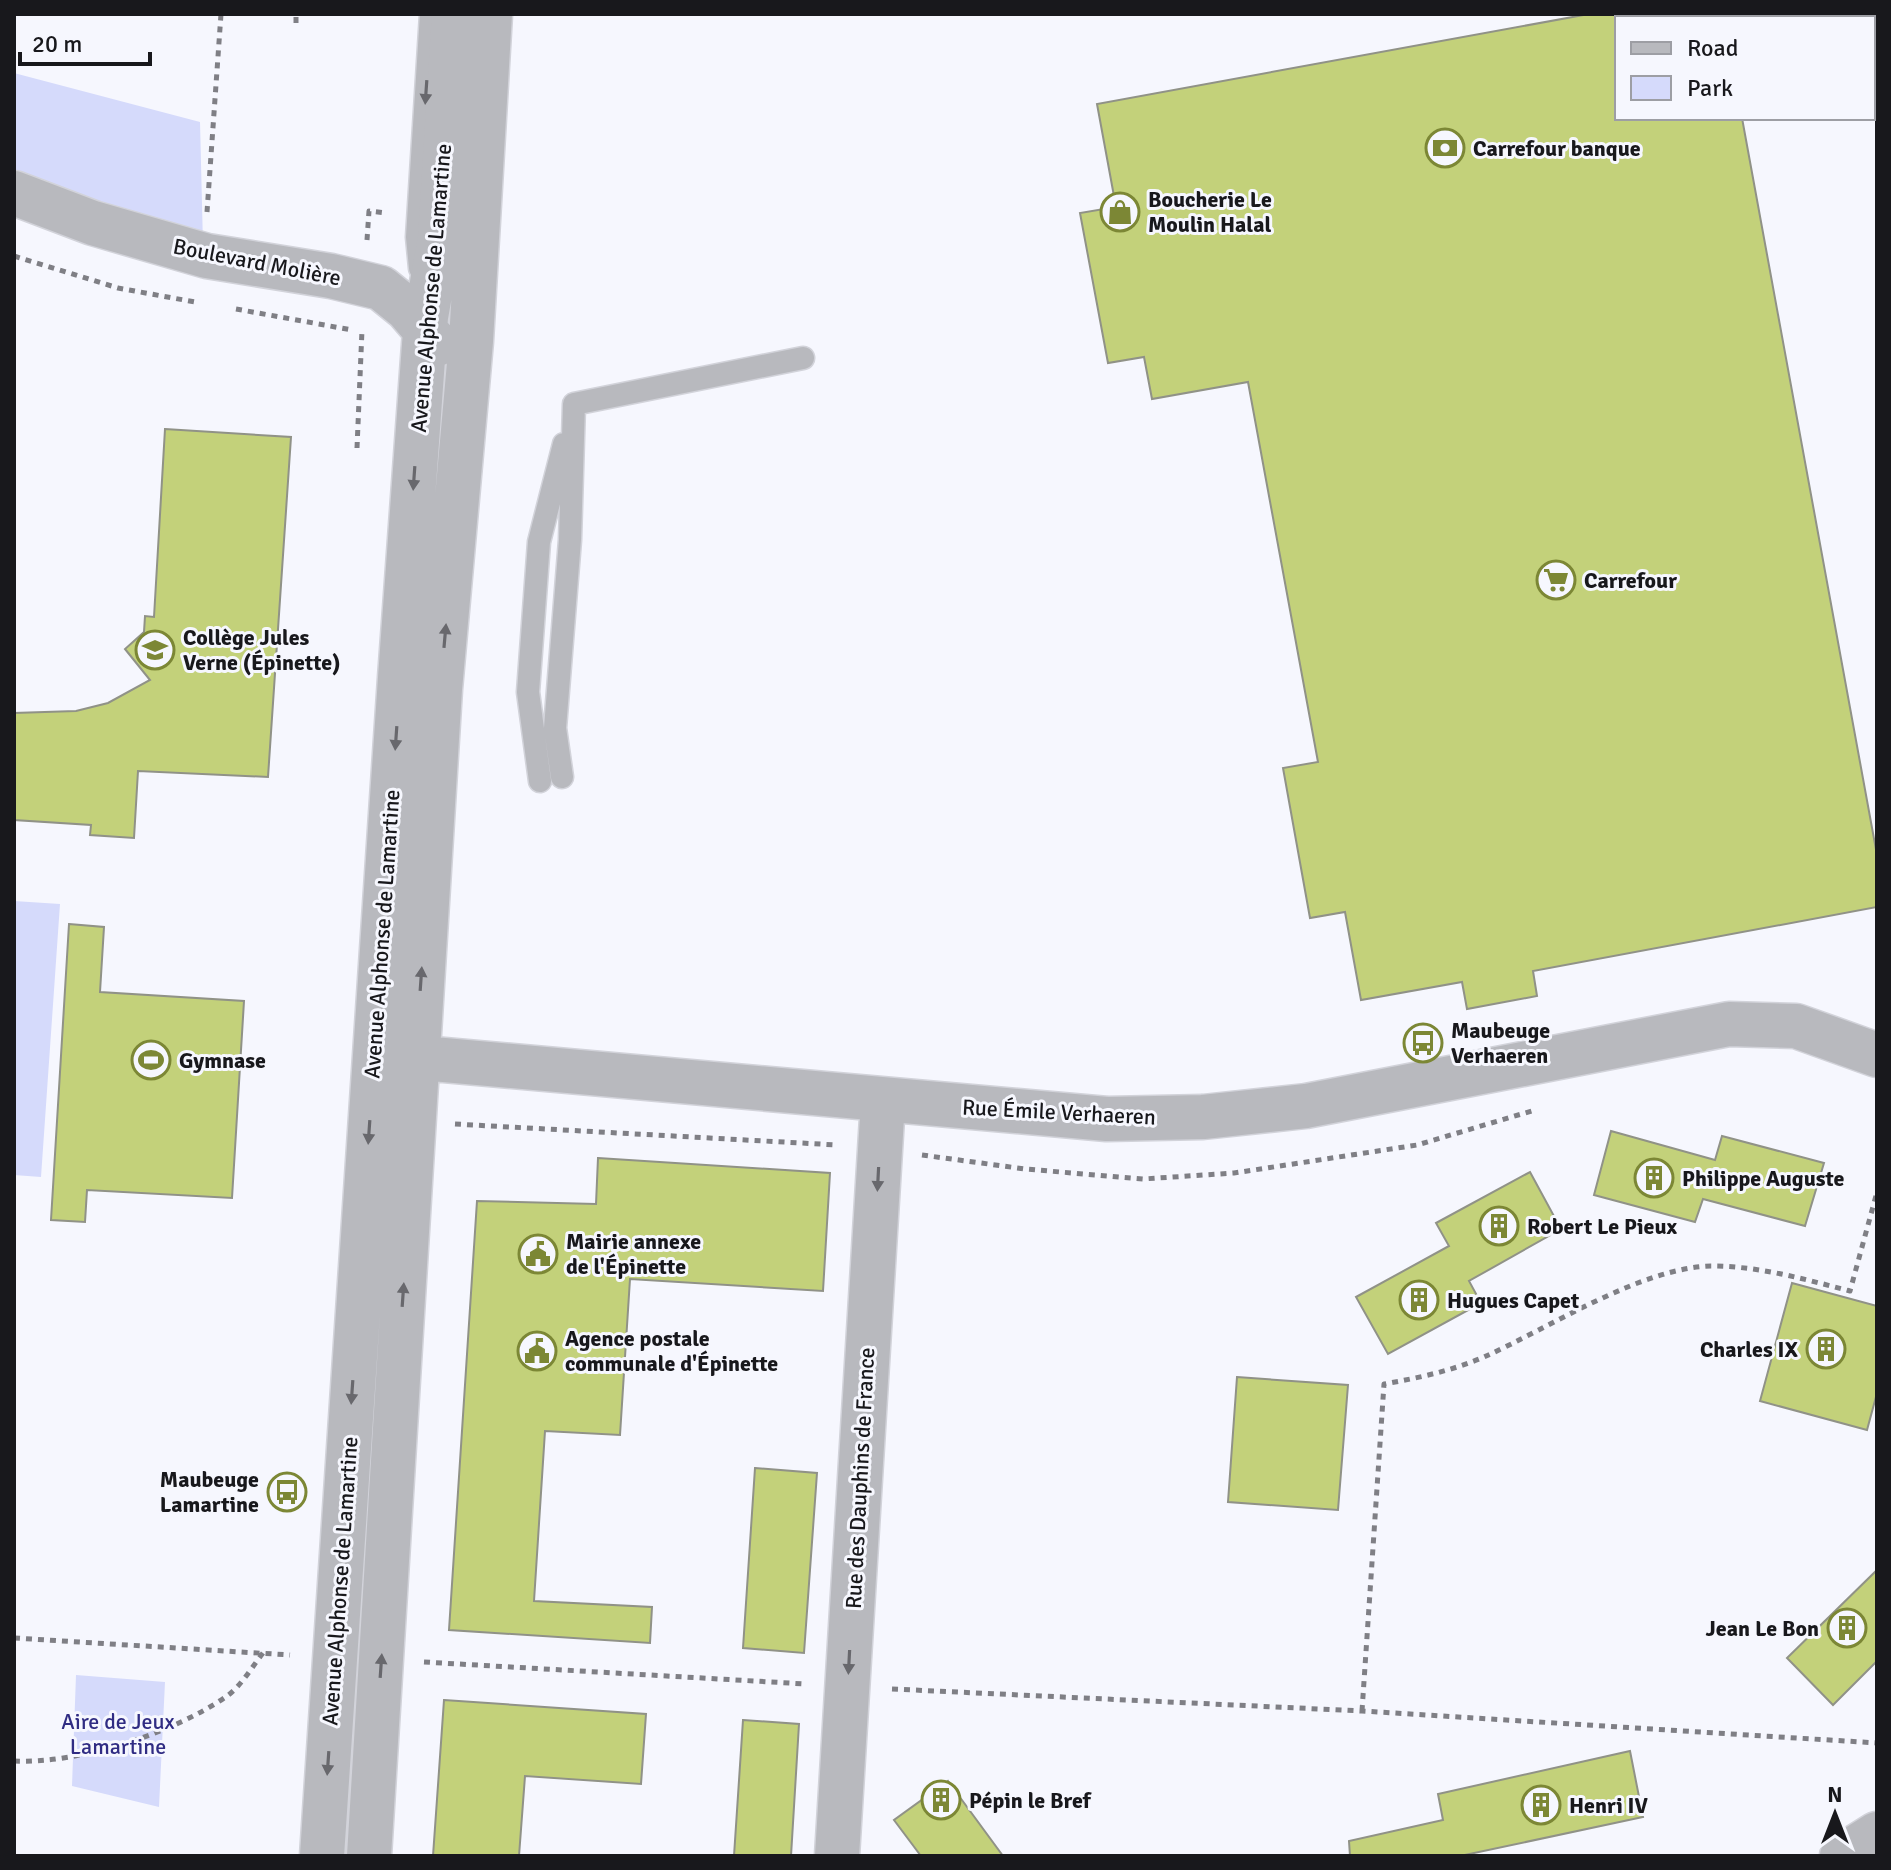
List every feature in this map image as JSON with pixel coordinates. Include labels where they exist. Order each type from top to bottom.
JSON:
[{"type":"street","name":"Avenue Alphonse de Lamartine","points":[[369,1856],[381,1660],[395,1056],[426,324],[440,238],[454,14]]},
{"type":"street","name":"Avenue Alphonse de Lamartine","points":[[322,1856],[335,1658],[395,1056],[440,689],[470,360],[490,14]]},
{"type":"street","name":"Boulevard Molière","points":[[14,193],[93,223],[207,256],[331,276],[381,288],[470,360]]},
{"type":"street","name":"Rue Émile Verhaeren","points":[[395,1056],[1107,1119],[1203,1117],[1306,1106],[1729,1024],[1796,1026],[1877,1055]]},
{"type":"street","name":"Rue des Dauphins de France","points":[[837,1856],[883,1101]]},
{"type":"street","points":[[1842,1856],[1877,1834]]},
{"type":"lane","points":[[426,324],[417,237],[431,14]]},
{"type":"lane","points":[[470,360],[495,239],[510,14]]},
{"type":"lane","points":[[574,404],[803,358]]},
{"type":"lane","points":[[574,404],[570,540],[551,779],[528,692],[539,542],[574,404]]},
{"type":"path","points":[[207,216],[221,14]]},
{"type":"path","points":[[296,14],[296,23]]},
{"type":"path","points":[[347,329],[363,331],[357,448]]},
{"type":"path","points":[[1362,1711],[1366,1606],[1384,1384],[1434,1375],[1483,1357],[1637,1283],[1709,1266],[1777,1272],[1850,1291],[1877,1192]]},
{"type":"path","points":[[14,1638],[335,1658]]},
{"type":"path","points":[[14,1761],[88,1752],[179,1724],[230,1694],[263,1653]]},
{"type":"path","points":[[381,1660],[848,1687],[1362,1711],[1877,1743]]},
{"type":"green space","points":[[14,73],[200,122],[203,245],[14,182]]},
{"type":"green space","points":[[14,901],[60,904],[41,1177],[14,1175]]},
{"type":"green space","name":"Aire de Jeux Lamartine","points":[[76,1675],[165,1682],[159,1807],[72,1786]]},
{"type":"building","name":"Carrefour","points":[[1589,14],[1617,14],[1615,120],[1742,120],[1877,855],[1877,907],[1533,971],[1537,996],[1467,1009],[1462,982],[1361,1000],[1345,912],[1310,918],[1283,768],[1318,762],[1248,382],[1152,399],[1144,357],[1108,363],[1080,213],[1116,207],[1097,104]]},
{"type":"building","points":[[165,429],[291,437],[268,777],[138,771],[134,838],[90,835],[91,825],[14,820],[14,713],[76,711],[108,703],[150,680],[125,649],[144,632],[145,616],[154,617]]},
{"type":"building","name":"Gymnase","points":[[69,924],[104,927],[100,992],[244,1001],[232,1198],[87,1190],[85,1222],[51,1220]]},
{"type":"building","points":[[1611,1131],[1715,1160],[1722,1136],[1824,1163],[1805,1226],[1703,1199],[1695,1222],[1594,1195]]},
{"type":"building","points":[[598,1158],[830,1173],[823,1291],[630,1279],[620,1435],[545,1431],[534,1601],[652,1607],[650,1643],[449,1630],[477,1201],[596,1204]]},
{"type":"building","points":[[1530,1172],[1561,1229],[1469,1281],[1481,1303],[1388,1354],[1356,1297],[1449,1246],[1436,1223]]},
{"type":"building","name":"Charles IX","points":[[1792,1283],[1877,1306],[1877,1393],[1867,1430],[1760,1401]]},
{"type":"building","points":[[1237,1377],[1348,1385],[1338,1510],[1228,1502]]},
{"type":"building","points":[[755,1468],[817,1473],[804,1653],[743,1648]]},
{"type":"building","name":"Jean Le Bon","points":[[1877,1570],[1877,1661],[1833,1705],[1787,1658]]},
{"type":"building","points":[[444,1700],[646,1714],[641,1784],[525,1776],[519,1856],[433,1856]]},
{"type":"building","points":[[743,1720],[799,1724],[791,1856],[734,1856]]},
{"type":"building","name":"Henri IV","points":[[1630,1751],[1643,1817],[1460,1856],[1350,1856],[1349,1841],[1443,1820],[1438,1794]]},
{"type":"building","name":"Pépin le Bref","points":[[948,1781],[1003,1856],[921,1856],[894,1820]]},
{"type":"place","name":"Carrefour banque","points":[[1445,148]]},
{"type":"place","name":"Boucherie Le Moulin Halal","points":[[1120,212]]},
{"type":"place","name":"Carrefour","points":[[1556,580]]},
{"type":"place","name":"Collège Jules Verne (Épinette)","points":[[155,650]]},
{"type":"place","name":"Maubeuge Verhaeren","points":[[1423,1043]]},
{"type":"place","name":"Gymnase","points":[[151,1060]]},
{"type":"place","name":"Philippe Auguste","points":[[1654,1178]]},
{"type":"place","name":"Robert Le Pieux","points":[[1499,1226]]},
{"type":"place","name":"Mairie annexe de l'Épinette","points":[[538,1254]]},
{"type":"place","name":"Hugues Capet","points":[[1419,1300]]},
{"type":"place","name":"Charles IX","points":[[1826,1349]]},
{"type":"place","name":"Agence postale communale d'Épinette","points":[[537,1351]]},
{"type":"place","name":"Maubeuge Lamartine","points":[[287,1492]]},
{"type":"place","name":"Jean Le Bon","points":[[1847,1628]]},
{"type":"place","name":"Pépin le Bref","points":[[941,1800]]},
{"type":"place","name":"Henri IV","points":[[1541,1805]]}]
